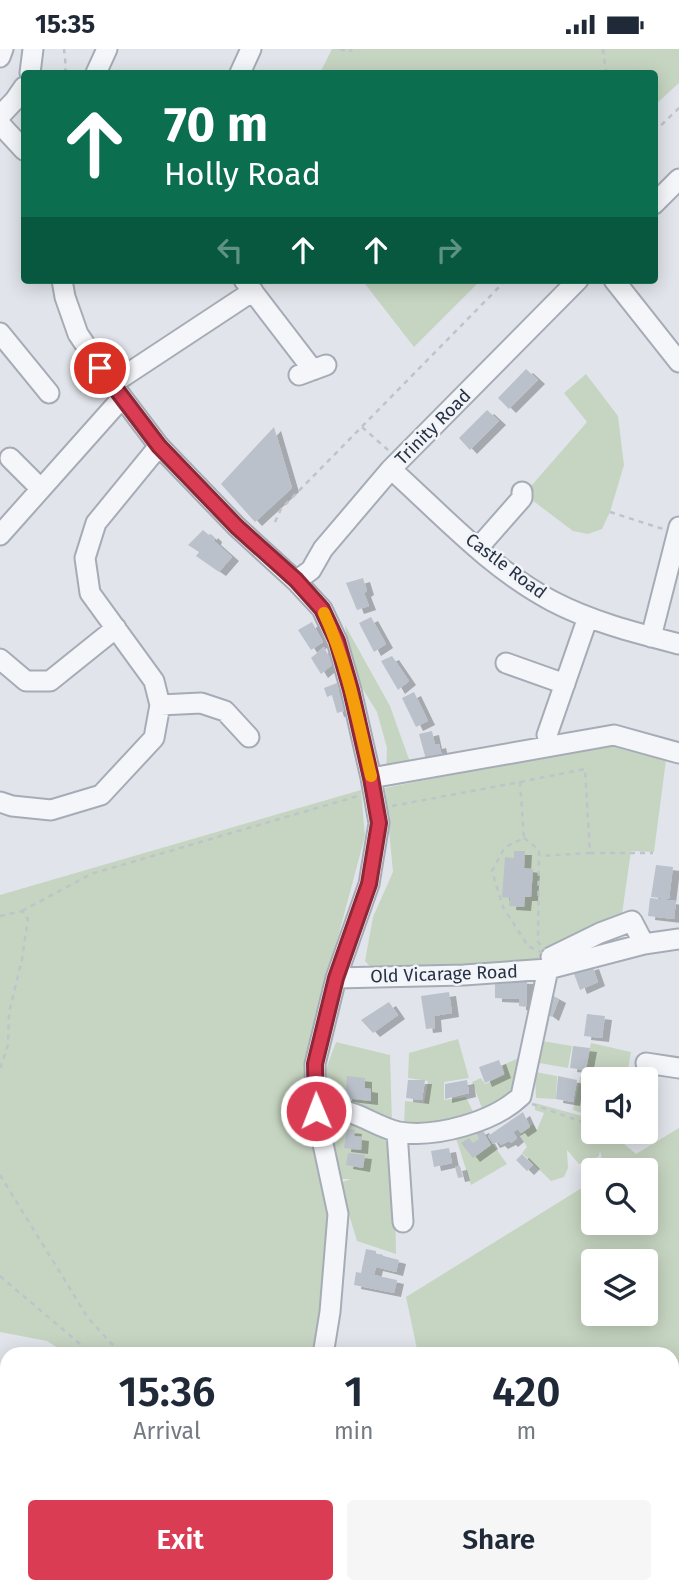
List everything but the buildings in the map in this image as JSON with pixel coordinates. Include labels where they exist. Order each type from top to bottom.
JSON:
[{"type":"street","points":[[0,57],[3,49]]},
{"type":"street","points":[[30,70],[33,49]]},
{"type":"street","points":[[97,70],[107,49]]},
{"type":"street","points":[[241,70],[251,49]]},
{"type":"street","points":[[0,116],[21,91]]},
{"type":"street","points":[[0,124],[21,147]]},
{"type":"street","points":[[658,200],[679,179]]},
{"type":"street","points":[[63,284],[78,334],[159,446],[237,527],[296,580],[322,609],[337,641],[351,690],[379,823],[369,884],[336,978],[315,1064],[316,1111],[338,1215],[324,1347]]},
{"type":"street","name":"Trinity Road","points":[[296,580],[311,570],[323,549],[396,465],[574,284]]},
{"type":"street","points":[[617,284],[679,362]]},
{"type":"street","points":[[0,534],[117,391],[249,286],[313,370]]},
{"type":"street","points":[[0,333],[49,393]]},
{"type":"street","points":[[0,802],[51,810],[102,795],[154,738],[160,705],[154,681],[90,593],[85,558],[96,523],[159,446]]},
{"type":"street","points":[[10,458],[40,488]]},
{"type":"street","name":"Castle Road","points":[[396,465],[478,548],[531,589],[588,617],[679,644]]},
{"type":"street","points":[[478,548],[522,498],[522,492]]},
{"type":"street","points":[[651,637],[678,530]]},
{"type":"street","points":[[547,735],[588,617]]},
{"type":"street","points":[[0,659],[26,681],[50,681],[116,628]]},
{"type":"street","points":[[506,663],[565,684]]},
{"type":"street","points":[[160,705],[201,703],[225,711],[249,737]]},
{"type":"street","points":[[372,784],[614,735],[679,753]]},
{"type":"street","name":"Old Vicarage Road","points":[[336,978],[464,975],[553,964],[644,944],[679,940]]},
{"type":"street","points":[[316,1111],[340,1110],[397,1132],[423,1133],[471,1124],[509,1108],[521,1096],[553,964]]},
{"type":"street","points":[[646,1063],[679,1068]]},
{"type":"street","points":[[397,1132],[403,1223]]},
{"type":"path","points":[[64,49],[65,70]]},
{"type":"path","points":[[340,49],[349,52],[352,49]]},
{"type":"path","points":[[603,49],[606,70]]},
{"type":"path","points":[[658,128],[679,108]]},
{"type":"path","points":[[275,523],[281,509],[502,284]]},
{"type":"path","points":[[362,427],[396,465]]},
{"type":"path","points":[[610,512],[678,530]]},
{"type":"path","points":[[387,807],[585,769],[590,853]]},
{"type":"path","points":[[520,782],[524,838],[539,851],[538,941],[553,964]]},
{"type":"path","points":[[0,916],[22,911],[92,874],[372,784]]},
{"type":"path","points":[[524,838],[505,847],[492,871],[503,907],[528,946],[553,964]]},
{"type":"path","points":[[539,856],[653,853]]},
{"type":"path","points":[[0,1069],[8,1045],[9,1013],[22,959],[27,919],[22,911]]},
{"type":"path","points":[[521,1096],[535,1107],[581,1121]]},
{"type":"path","points":[[0,1175],[88,1318],[115,1347]]},
{"type":"path","points":[[0,1276],[84,1347]]},
{"type":"green space","points":[[332,49],[679,49],[679,83],[658,102],[658,70],[322,70]]},
{"type":"green space","points":[[365,284],[477,284],[414,347]]},
{"type":"green space","points":[[586,374],[618,416],[624,465],[602,529],[588,534],[573,531],[524,494],[587,422],[564,393]]},
{"type":"green space","points":[[345,625],[390,706],[411,765],[386,775],[387,748],[377,712],[359,683],[348,647]]},
{"type":"green space","points":[[614,742],[666,760],[654,852],[631,851],[621,921],[564,940],[531,964],[376,973],[365,961],[373,917],[393,872],[385,788]]},
{"type":"green space","points":[[361,790],[365,836],[310,1042],[305,1107],[329,1213],[322,1306],[314,1347],[56,1347],[47,1341],[0,1332],[0,895]]},
{"type":"green space","points":[[458,1039],[469,1078],[444,1082],[444,1100],[466,1097],[476,1118],[404,1128],[405,1101],[424,1103],[428,1081],[408,1078],[409,1053]]},
{"type":"green space","points":[[542,1041],[572,1046],[568,1068],[539,1063]]},
{"type":"green space","points":[[336,1042],[390,1055],[392,1123],[322,1107],[317,1093]]},
{"type":"green space","points":[[591,1043],[631,1052],[628,1067],[585,1067]]},
{"type":"green space","points":[[523,1056],[517,1089],[485,1116],[472,1082],[481,1078],[485,1084],[505,1075],[503,1065]]},
{"type":"green space","points":[[535,1072],[557,1076],[556,1099],[536,1098]]},
{"type":"green space","points":[[581,1077],[581,1113],[573,1110]]},
{"type":"green space","points":[[535,1103],[581,1116],[581,1144],[624,1144],[636,1154],[653,1144],[658,1144],[658,1141],[679,1128],[679,1347],[417,1347],[406,1297],[581,1188],[581,1235],[658,1235],[658,1158],[602,1158],[600,1151],[596,1158],[581,1158],[579,1164],[567,1150],[568,1168],[564,1177],[551,1181],[522,1153],[527,1147],[520,1135],[533,1124],[537,1130],[544,1113],[535,1110]]},
{"type":"green space","points":[[323,1114],[394,1140],[396,1254],[357,1241],[343,1195],[342,1182],[351,1179],[342,1179]]},
{"type":"green space","points":[[482,1129],[507,1164],[471,1185],[454,1132]]},
{"type":"slow traffic","points":[[324,613],[337,641],[371,776]]},
{"type":"route","points":[[100,368],[159,446],[237,527],[296,580],[322,609],[337,641],[351,690],[379,823],[369,884],[336,978],[315,1064],[316,1111]]}]
